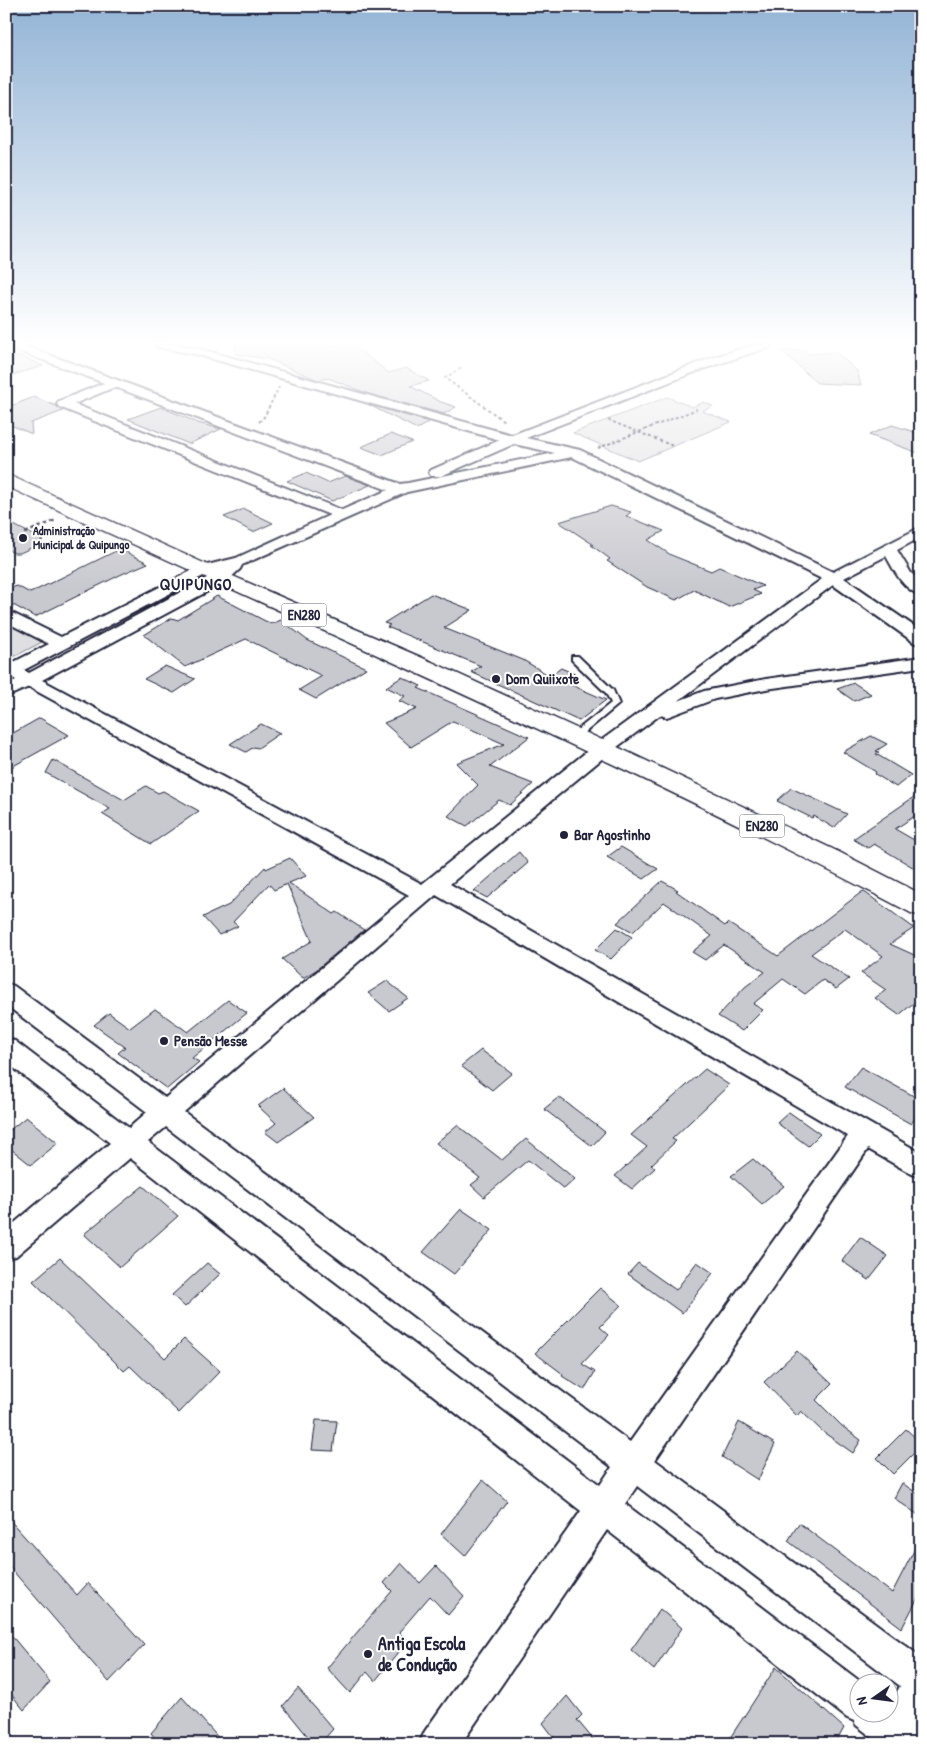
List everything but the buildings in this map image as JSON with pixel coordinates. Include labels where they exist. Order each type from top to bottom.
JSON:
[{"type":"main road","name":"EN280","points":[[6,479],[212,574],[424,667],[602,749],[829,858],[921,906]]},
{"type":"street","points":[[120,427],[342,515]]},
{"type":"street","points":[[231,427],[400,490],[575,453]]},
{"type":"street","points":[[467,427],[511,439],[575,453],[833,578],[921,639]]},
{"type":"street","points":[[9,671],[61,644],[212,574],[541,427]]},
{"type":"street","points":[[6,1247],[430,889],[602,749],[833,578],[921,531]]},
{"type":"street","points":[[889,548],[905,576],[921,590]]},
{"type":"street","points":[[6,692],[30,680],[212,574]]},
{"type":"street","points":[[6,615],[61,644]]},
{"type":"street","points":[[639,723],[710,695],[766,684],[921,662]]},
{"type":"street","points":[[9,671],[30,680],[430,889],[921,1166]]},
{"type":"street","points":[[6,992],[921,1682],[892,1733]]},
{"type":"street","points":[[6,1048],[850,1697]]},
{"type":"street","points":[[438,1744],[864,1134]]},
{"type":"lane","points":[[574,737],[615,704],[610,692],[575,658]]},
{"type":"path","points":[[248,433],[254,427]]},
{"type":"path","points":[[516,427],[527,432]]},
{"type":"path","points":[[625,427],[673,446]]},
{"type":"path","points":[[575,453],[604,446],[652,427]]},
{"type":"path","points":[[25,533],[63,517]]},
{"type":"shaded area","points":[[590,427],[720,427],[638,461],[573,433]]},
{"type":"shaded area","points":[[6,623],[42,642],[6,661]]},
{"type":"place","name":"Administração Municipal de Quipungo","points":[[23,538]]},
{"type":"place","name":"Dom Quiixote","points":[[496,679]]},
{"type":"place","name":"Bar Agostinho","points":[[564,835]]},
{"type":"place","name":"Pensão Messe","points":[[164,1041]]},
{"type":"place","name":"Antiga Escola de Condução","points":[[368,1654]]},
{"type":"district","name":"QUIPUNGO","points":[[196,584]]}]
